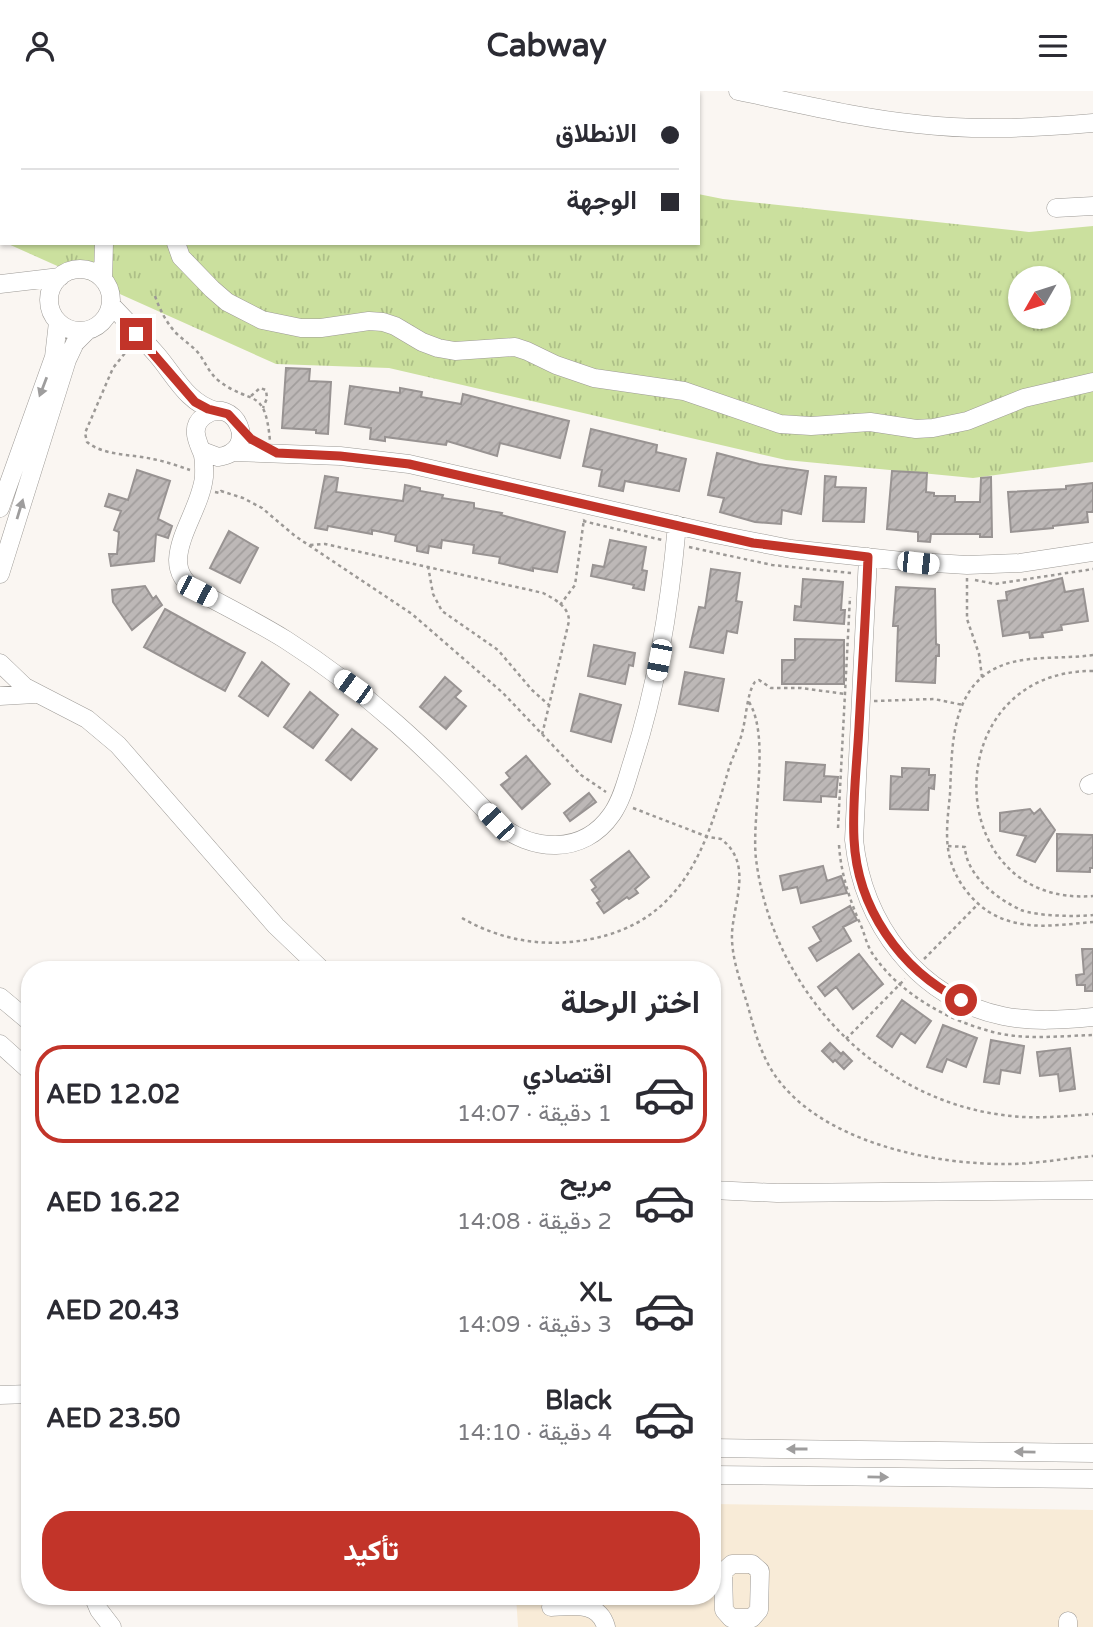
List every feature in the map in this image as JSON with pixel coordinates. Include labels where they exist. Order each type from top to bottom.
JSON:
[{"type":"street","points":[[738,91],[882,119],[948,127],[1019,128],[1093,123]]},
{"type":"street","points":[[1056,208],[1093,206]]},
{"type":"street","points":[[99,245],[54,284],[49,302],[58,321],[68,329],[118,327],[165,364],[184,391],[201,406],[228,414],[257,443],[274,452]]},
{"type":"street","points":[[0,574],[70,351],[105,320],[111,305],[111,296],[103,279],[101,245]]},
{"type":"street","points":[[177,245],[187,266],[212,289],[227,302],[262,320],[302,328],[383,322],[438,348],[455,351],[515,347],[575,373],[684,391],[780,424],[811,426],[870,422],[899,427],[933,428],[967,421],[1024,398],[1093,382]]},
{"type":"street","points":[[6,284],[68,273],[96,273],[103,279]]},
{"type":"street","points":[[6,284],[25,287],[49,302]]},
{"type":"street","points":[[111,305],[136,342]]},
{"type":"street","points":[[0,508],[54,357],[58,321]]},
{"type":"street","points":[[184,391],[196,429],[196,441],[218,453],[274,452],[409,464],[753,543],[857,562],[967,565],[1020,563],[1093,552]]},
{"type":"street","points":[[196,429],[203,417],[216,411]]},
{"type":"street","points":[[240,427],[240,443],[218,453],[202,486],[179,553],[179,568],[185,582],[287,641],[353,687],[414,739],[508,832],[537,844],[568,843],[593,833],[604,824],[619,802],[653,687],[668,607],[677,525]]},
{"type":"street","points":[[857,562],[852,697],[854,818],[857,865],[869,903],[889,939],[906,960],[948,994],[1001,1015],[1026,1019],[1093,1017]]},
{"type":"street","points":[[0,663],[15,680],[35,694],[79,714],[117,745],[276,926],[313,961]]},
{"type":"street","points":[[0,696],[35,694]]},
{"type":"street","points":[[0,996],[21,1014]]},
{"type":"street","points":[[0,1044],[21,1062]]},
{"type":"street","points":[[721,1190],[767,1193],[1093,1191]]},
{"type":"street","points":[[0,1395],[21,1394]]},
{"type":"street","points":[[721,1448],[1093,1453]]},
{"type":"street","points":[[721,1475],[1093,1479]]},
{"type":"street","points":[[97,1605],[112,1627]]},
{"type":"street","points":[[551,1607],[563,1605]]},
{"type":"street","points":[[591,1605],[601,1615],[606,1627]]},
{"type":"path","points":[[155,296],[161,313],[173,330],[199,353],[214,376],[227,386],[251,396],[263,408],[268,418],[274,452]]},
{"type":"path","points":[[136,342],[133,348],[127,349],[113,368],[85,433],[87,442],[94,447],[130,457],[148,458],[197,472],[193,485],[220,493],[231,493],[253,502],[310,545],[412,614],[478,670],[582,775],[609,794],[608,798],[725,842],[736,858],[740,884],[732,934],[736,964],[759,1045],[775,1075],[798,1100],[811,1111],[844,1129],[883,1145],[923,1156],[994,1164],[1093,1156]]},
{"type":"path","points":[[251,396],[260,388],[267,390],[263,408]]},
{"type":"path","points":[[560,605],[573,590],[576,581],[584,517],[577,516],[580,502]]},
{"type":"path","points":[[310,545],[325,544],[543,593],[560,605],[569,617],[542,735]]},
{"type":"path","points":[[967,565],[967,619],[979,655],[982,677]]},
{"type":"path","points":[[428,566],[433,594],[442,611],[498,650],[550,706]]},
{"type":"path","points":[[850,587],[852,697],[838,808],[840,865],[851,904],[872,952],[900,984],[922,1001],[986,1031],[1016,1036],[1093,1035]]},
{"type":"path","points":[[1093,655],[1015,661],[997,667],[975,684],[963,705],[953,749],[948,846],[951,862],[962,884],[978,904],[1000,918],[1040,927],[1093,922]]},
{"type":"path","points":[[1093,671],[1077,671],[1052,677],[1029,687],[1010,702],[993,724],[981,750],[975,793],[986,835],[1012,870],[1048,891],[1061,895],[1093,896]]},
{"type":"path","points":[[462,918],[503,936],[547,943],[578,941],[618,932],[655,912],[677,890],[696,864],[708,837],[742,733],[751,686],[759,680],[771,688],[801,688],[852,697],[898,701],[934,699],[963,705]]},
{"type":"path","points":[[749,702],[758,727],[754,828],[759,877],[778,942],[796,977],[826,1018],[856,1049],[886,1072],[927,1094],[949,1102],[1023,1117],[1093,1114]]},
{"type":"path","points":[[948,846],[965,847],[969,868],[978,879],[1021,910],[1066,916],[1093,915]]},
{"type":"path","points":[[917,955],[922,961]]},
{"type":"shaded area","points":[[721,1504],[1093,1510],[1093,1627],[518,1627],[517,1605],[721,1605]]},
{"type":"green space","points":[[700,194],[1029,232],[1093,226],[1093,462],[973,478],[786,460],[389,368],[276,364],[10,245],[700,245]]},
{"type":"building","points":[[286,368],[310,369],[309,381],[331,382],[328,434],[316,433],[316,430],[282,428]]},
{"type":"building","points":[[350,386],[400,393],[400,388],[422,392],[421,397],[461,404],[463,394],[569,421],[560,458],[500,443],[497,456],[447,441],[446,445],[385,437],[385,441],[370,439],[371,428],[345,424]]},
{"type":"building","points":[[591,429],[657,445],[656,452],[686,459],[679,491],[625,481],[623,491],[599,486],[602,470],[583,466]]},
{"type":"building","points":[[717,453],[759,464],[808,471],[801,514],[782,510],[781,524],[755,522],[720,512],[724,498],[708,495]]},
{"type":"building","points":[[137,470],[170,481],[158,519],[172,526],[168,538],[156,534],[154,561],[111,566],[109,554],[117,554],[119,532],[114,530],[121,511],[105,506],[109,494],[128,500]]},
{"type":"building","points":[[892,471],[927,473],[926,492],[934,493],[934,496],[955,496],[955,502],[980,502],[981,478],[991,477],[992,537],[980,537],[980,534],[931,534],[930,542],[918,541],[918,532],[887,529]]},
{"type":"building","points":[[325,476],[338,478],[336,492],[403,501],[405,485],[443,495],[442,498],[474,503],[474,508],[502,513],[501,515],[565,532],[557,572],[533,568],[533,571],[499,563],[500,557],[473,553],[474,545],[442,540],[441,548],[429,546],[428,553],[417,551],[417,546],[395,541],[396,535],[372,530],[372,534],[328,526],[327,530],[315,528]]},
{"type":"building","points":[[825,476],[836,477],[835,487],[866,488],[864,522],[823,521]]},
{"type":"building","points":[[1093,483],[1093,512],[1087,512],[1088,522],[1011,532],[1008,492],[1066,489],[1066,486]]},
{"type":"building","points":[[229,531],[258,548],[240,583],[210,568]]},
{"type":"building","points":[[610,540],[646,547],[642,570],[647,571],[644,590],[633,588],[634,585],[591,576],[593,565],[604,567]]},
{"type":"building","points":[[711,569],[740,573],[736,601],[742,602],[737,633],[727,631],[723,653],[690,647],[699,607],[705,608]]},
{"type":"building","points":[[1062,578],[1065,592],[1083,589],[1088,621],[1061,625],[1062,630],[1042,633],[1043,637],[1030,638],[1029,632],[1003,636],[998,601],[1007,600],[1006,592]]},
{"type":"building","points":[[803,579],[843,582],[841,610],[845,610],[844,624],[794,620],[795,606],[801,607]]},
{"type":"building","points":[[145,586],[153,599],[156,596],[162,605],[132,630],[113,602],[112,590]]},
{"type":"building","points":[[896,587],[935,589],[936,644],[939,645],[939,656],[936,656],[935,683],[896,681],[898,626],[893,626]]},
{"type":"building","points":[[165,609],[245,653],[225,691],[144,647]]},
{"type":"building","points":[[795,639],[844,640],[844,684],[782,684],[782,660],[795,660]]},
{"type":"building","points":[[594,645],[635,653],[625,684],[588,676]]},
{"type":"building","points":[[262,662],[289,684],[268,716],[239,696]]},
{"type":"building","points":[[685,672],[724,679],[718,711],[679,704]]},
{"type":"building","points":[[445,677],[461,691],[455,697],[466,706],[446,729],[420,707]]},
{"type":"building","points":[[310,692],[338,715],[313,748],[284,727]]},
{"type":"building","points":[[580,694],[621,705],[611,742],[571,731]]},
{"type":"building","points":[[352,729],[377,749],[351,780],[326,760]]},
{"type":"building","points":[[526,756],[550,784],[522,809],[501,785],[510,778],[506,773]]},
{"type":"building","points":[[786,762],[825,765],[824,776],[838,777],[836,797],[821,796],[821,802],[784,800]]},
{"type":"building","points":[[902,768],[929,769],[929,775],[935,775],[934,789],[929,788],[928,810],[890,809],[891,776],[902,777]]},
{"type":"building","points":[[589,793],[596,802],[570,821],[564,813]]},
{"type":"building","points":[[1030,809],[1034,814],[1040,809],[1055,830],[1035,862],[1017,855],[1026,836],[1000,831],[1000,813]]},
{"type":"building","points":[[1057,834],[1093,835],[1093,868],[1090,868],[1090,872],[1057,871]]},
{"type":"building","points":[[629,851],[649,877],[635,889],[638,893],[629,899],[627,897],[604,913],[597,903],[600,901],[592,890],[596,887],[591,880]]},
{"type":"building","points":[[823,866],[827,881],[841,876],[847,893],[801,903],[797,887],[783,890],[780,876]]},
{"type":"building","points":[[850,906],[857,920],[843,927],[851,941],[817,961],[809,948],[821,941],[813,927]]},
{"type":"building","points":[[1082,949],[1093,949],[1093,991],[1085,991],[1085,985],[1077,985],[1076,975],[1084,974]]},
{"type":"building","points":[[859,954],[883,984],[853,1009],[836,987],[825,996],[818,987]]},
{"type":"building","points":[[902,1000],[931,1021],[915,1043],[901,1033],[892,1047],[877,1036]]},
{"type":"building","points":[[943,1025],[977,1038],[966,1067],[947,1059],[942,1072],[927,1067]]},
{"type":"building","points":[[991,1040],[1024,1046],[1020,1073],[1001,1070],[999,1084],[984,1082]]},
{"type":"building","points":[[830,1043],[852,1061],[844,1069],[822,1051]]},
{"type":"building","points":[[1070,1048],[1075,1089],[1060,1091],[1058,1074],[1040,1076],[1037,1052]]},
{"type":"route","points":[[136,334],[165,364],[195,402],[233,417],[251,439],[277,453],[340,456],[409,464],[753,543],[868,557],[854,818],[857,865],[863,890],[889,939],[906,960],[926,978],[961,1000]]}]
